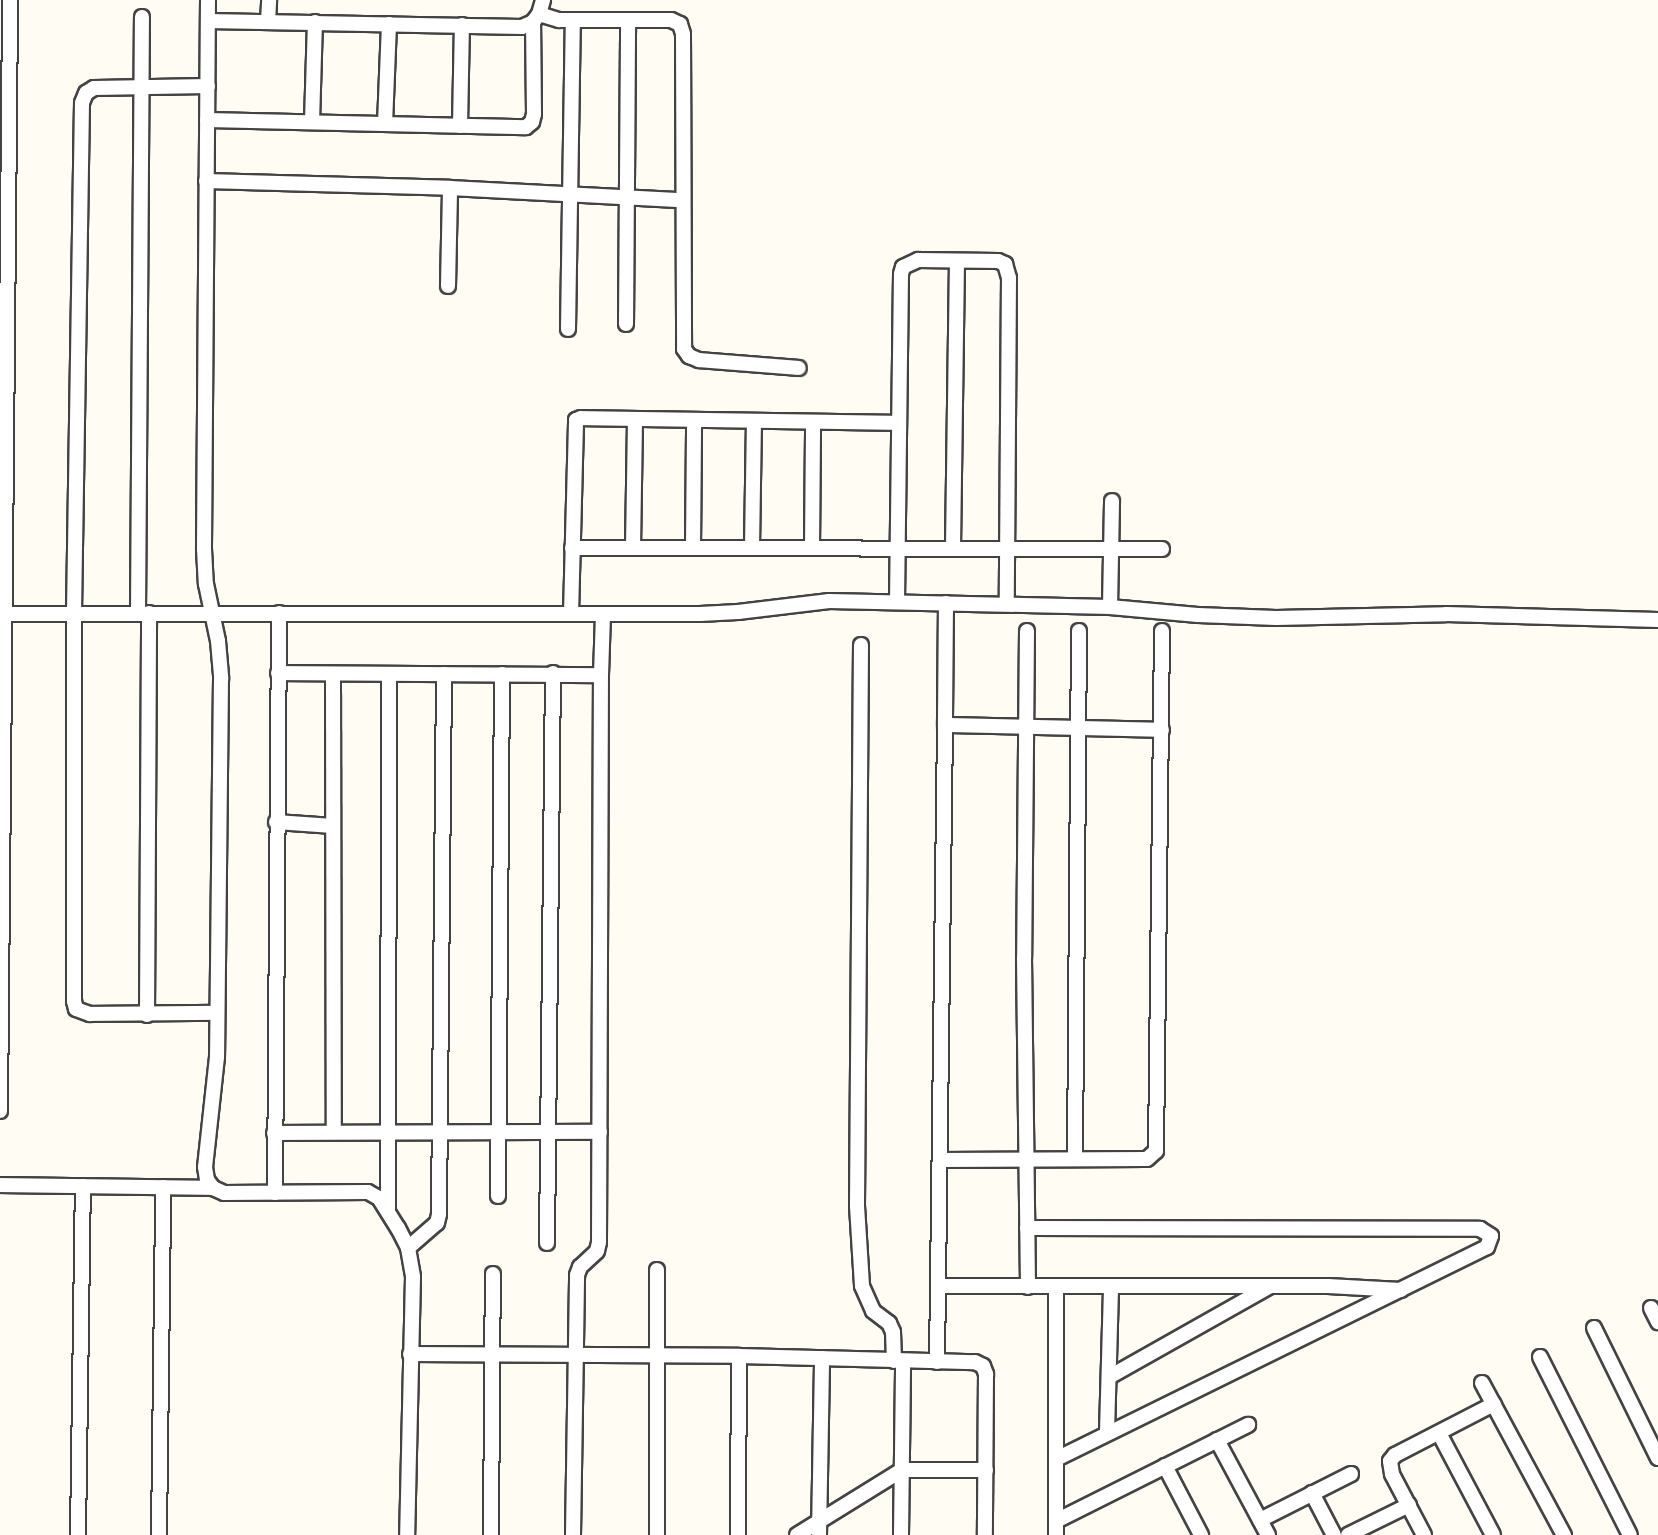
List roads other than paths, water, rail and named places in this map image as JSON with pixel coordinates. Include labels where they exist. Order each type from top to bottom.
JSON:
[{"type":"street","points":[[0,1111],[1,614],[10,0]]},
{"type":"street","points":[[208,0],[204,549],[210,612],[218,641],[221,679],[217,1058],[205,1167],[207,1180],[213,1188]]},
{"type":"street","points":[[268,22],[269,0]]},
{"type":"street","points":[[207,120],[519,128],[532,122],[534,114],[536,18],[543,0]]},
{"type":"street","points":[[142,17],[147,1015]]},
{"type":"street","points":[[208,21],[522,27],[536,18],[573,21],[671,20],[680,24],[683,34],[684,349],[689,356],[699,360],[799,368]]},
{"type":"street","points":[[626,324],[628,20]]},
{"type":"street","points":[[568,329],[573,21]]},
{"type":"street","points":[[312,122],[315,22]]},
{"type":"street","points":[[384,124],[388,24]]},
{"type":"street","points":[[460,126],[462,25]]},
{"type":"street","points":[[208,86],[94,88],[86,93],[82,103],[74,614],[74,1001],[76,1009],[82,1013],[147,1015],[216,1013]]},
{"type":"street","points":[[206,181],[450,188],[682,200]]},
{"type":"street","points":[[448,286],[450,188]]},
{"type":"street","points":[[897,602],[900,274],[903,267],[918,260],[998,261],[1005,264],[1008,270],[1007,604]]},
{"type":"street","points":[[953,547],[957,261]]},
{"type":"street","points":[[571,614],[576,420],[581,418],[899,423]]},
{"type":"street","points":[[633,548],[635,419]]},
{"type":"street","points":[[693,547],[694,420]]},
{"type":"street","points":[[752,547],[754,421]]},
{"type":"street","points":[[812,547],[813,422]]},
{"type":"street","points":[[1110,607],[1112,501]]},
{"type":"street","points":[[572,548],[1162,549]]},
{"type":"street","points":[[1,614],[738,612],[829,601],[1110,607],[1198,615],[1276,618],[1446,614],[1658,620]]},
{"type":"street","points":[[937,1362],[940,1286],[946,603]]},
{"type":"street","points":[[275,1193],[279,613]]},
{"type":"street","points":[[573,1535],[577,1275],[580,1267],[597,1251],[599,1242],[603,614]]},
{"type":"street","points":[[1027,631],[1025,1160],[1028,1287]]},
{"type":"street","points":[[1076,1159],[1079,631]]},
{"type":"street","points":[[941,1160],[1147,1159],[1156,1151],[1162,631]]},
{"type":"street","points":[[861,645],[857,1206],[866,1300],[873,1311],[889,1323],[899,1362],[901,1535]]},
{"type":"street","points":[[278,673],[601,675]]},
{"type":"street","points":[[547,1244],[553,673]]},
{"type":"street","points":[[333,674],[334,1132]]},
{"type":"street","points":[[408,1248],[437,1223],[442,1132],[444,674]]},
{"type":"street","points":[[498,1196],[502,674]]},
{"type":"street","points":[[388,1209],[389,675]]},
{"type":"street","points":[[945,725],[1162,730]]},
{"type":"street","points":[[276,822],[333,826]]},
{"type":"street","points":[[274,1133],[600,1132]]},
{"type":"street","points":[[0,1185],[213,1188],[224,1193],[368,1192],[379,1197],[388,1209],[408,1248],[413,1277],[407,1535]]},
{"type":"street","points":[[78,1535],[83,1186]]},
{"type":"street","points":[[159,1535],[163,1187]]},
{"type":"street","points":[[1027,1228],[1480,1229],[1491,1236],[1491,1242],[1487,1247],[1056,1459]]},
{"type":"street","points":[[657,1270],[657,1535]]},
{"type":"street","points":[[490,1535],[493,1274]]},
{"type":"street","points":[[940,1286],[1328,1286],[1403,1290]]},
{"type":"street","points":[[1107,1432],[1111,1286]]},
{"type":"street","points":[[1108,1377],[1270,1286]]},
{"type":"street","points":[[1056,1287],[1056,1528],[1165,1466],[1248,1425]]},
{"type":"street","points":[[1651,1308],[1658,1322]]},
{"type":"street","points":[[1594,1328],[1658,1458]]},
{"type":"street","points":[[410,1354],[739,1356],[899,1362],[975,1362],[983,1366],[986,1374],[985,1535]]},
{"type":"street","points":[[738,1535],[739,1356]]},
{"type":"street","points":[[1540,1357],[1630,1535]]},
{"type":"street","points":[[819,1529],[822,1358]]},
{"type":"street","points":[[1482,1383],[1564,1535]]},
{"type":"street","points":[[1424,1535],[1389,1468],[1390,1461],[1395,1455],[1494,1404]]},
{"type":"street","points":[[1439,1432],[1493,1535]]},
{"type":"street","points":[[1217,1440],[1268,1535]]},
{"type":"street","points":[[1165,1466],[1201,1535]]},
{"type":"street","points":[[797,1535],[819,1529],[902,1470],[986,1470]]},
{"type":"street","points":[[1260,1520],[1351,1474]]},
{"type":"street","points":[[1312,1493],[1334,1535]]},
{"type":"street","points":[[1348,1535],[1408,1505]]}]
